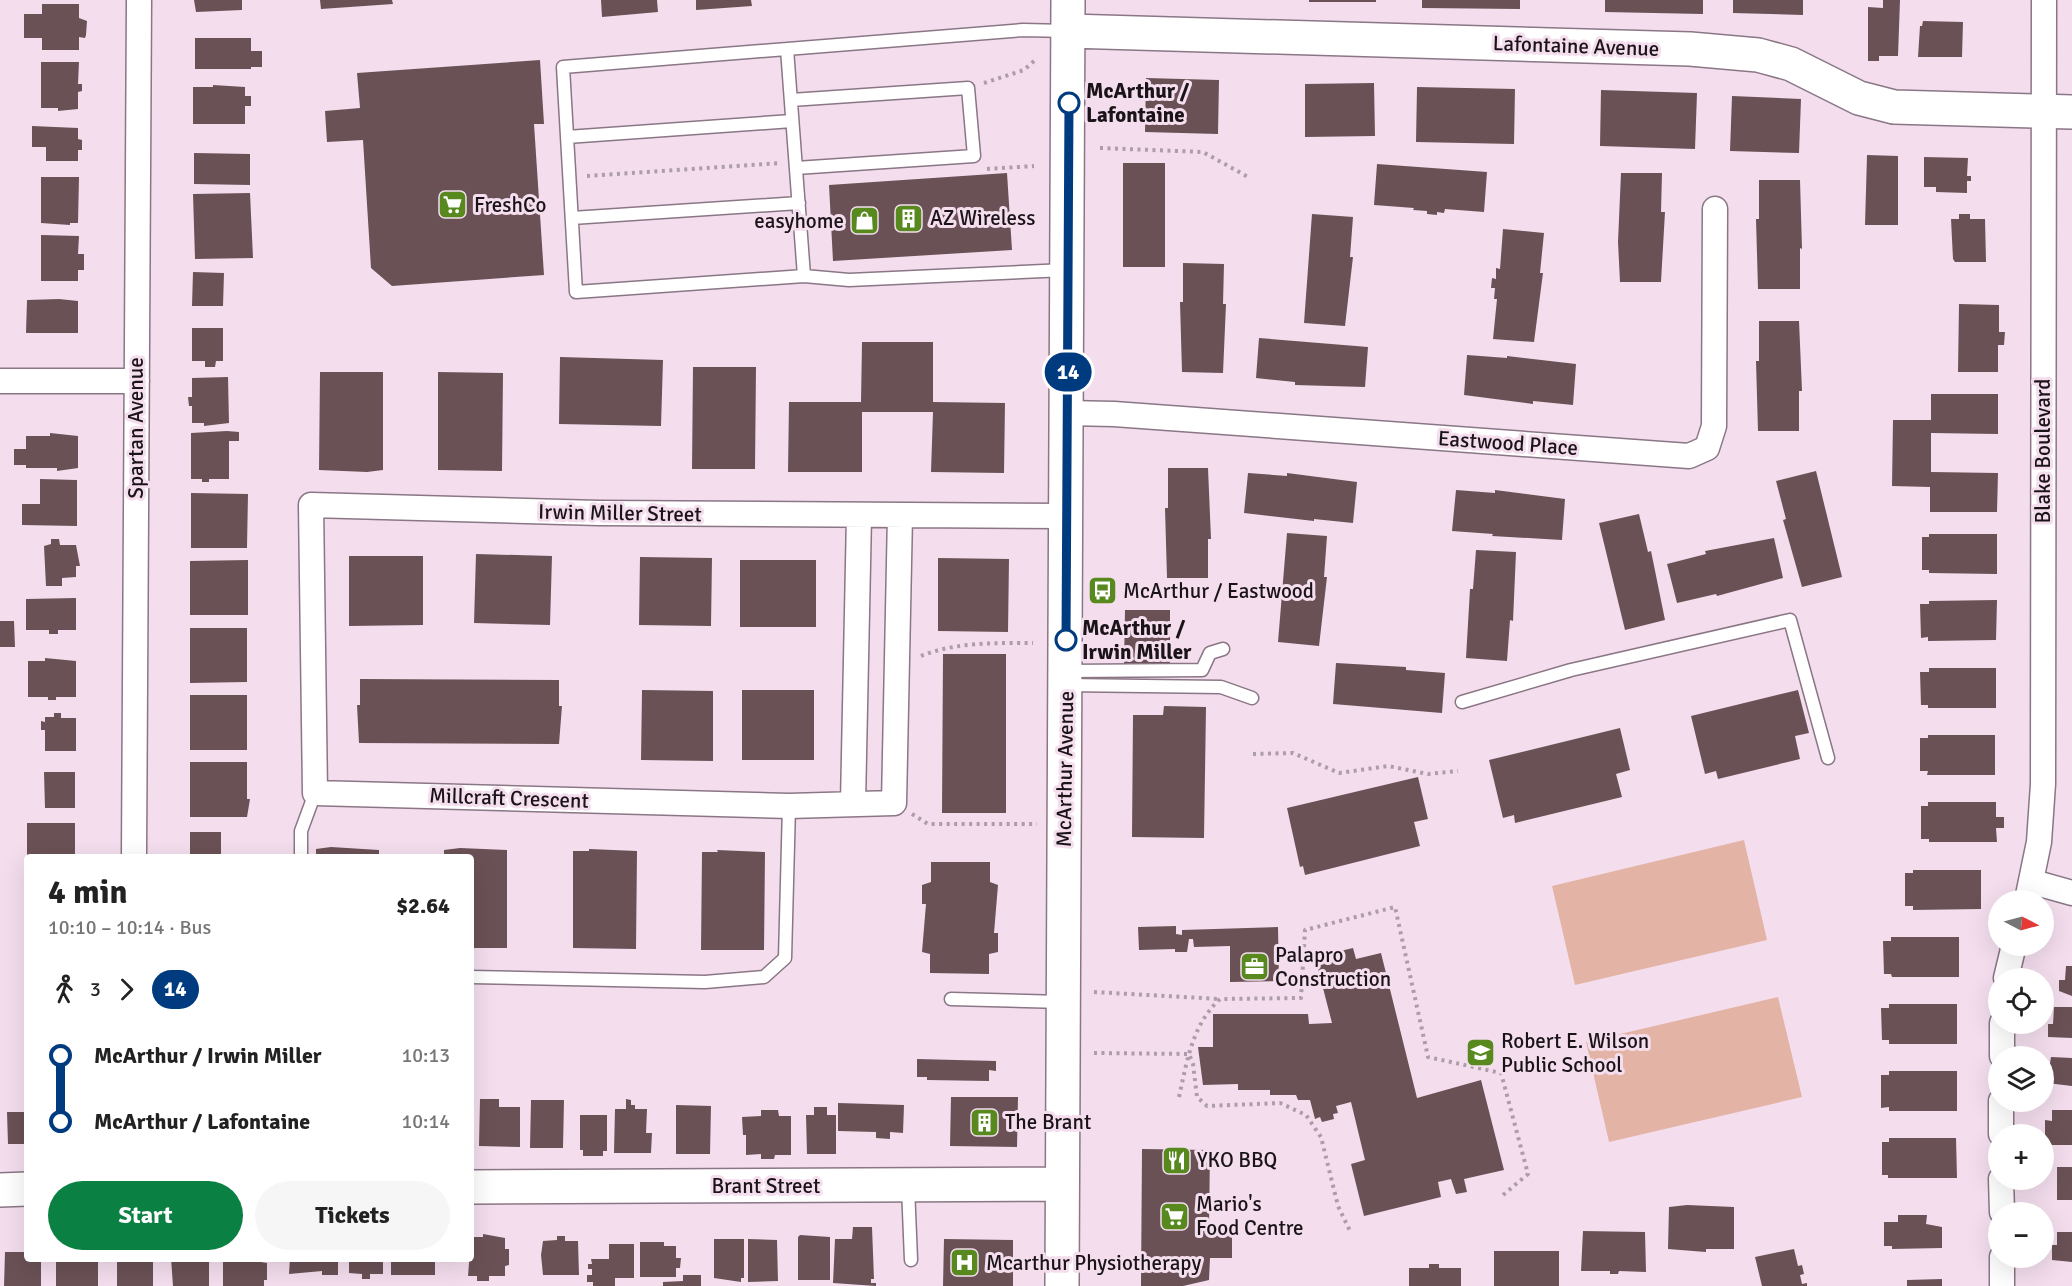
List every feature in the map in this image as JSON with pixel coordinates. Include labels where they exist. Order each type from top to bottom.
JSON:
[{"type":"street","name":"Spartan Avenue","points":[[134,854],[139,0]]},
{"type":"street","name":"Blake Boulevard","points":[[2030,890],[2043,784],[2057,112],[2044,0]]},
{"type":"street","name":"Lafontaine Avenue","points":[[1068,15],[1690,49],[1758,55],[1791,64],[1859,98],[1894,107],[2057,112]]},
{"type":"street","name":"McArthur Avenue","points":[[1062,1286],[1068,15]]},
{"type":"street","name":"Eastwood Place","points":[[1067,413],[1114,414],[1689,456],[1707,448],[1714,426],[1715,209]]},
{"type":"street","points":[[0,381],[137,381]]},
{"type":"street","name":"Irwin Miller Street","points":[[315,793],[312,505],[599,513],[1066,516]]},
{"type":"street","points":[[894,803],[900,515]]},
{"type":"street","points":[[853,803],[859,516]]},
{"type":"street","name":"Millcraft Crescent","points":[[315,793],[789,806],[894,803]]},
{"type":"street","points":[[2054,892],[2072,892]]},
{"type":"street","name":"Brant Street","points":[[474,1187],[1062,1184]]},
{"type":"street","points":[[0,1190],[24,1189]]},
{"type":"street","points":[[2002,1268],[2002,1286]]},
{"type":"lane","points":[[1068,15],[1023,30],[563,67],[576,292],[804,276],[849,280],[1068,270]]},
{"type":"lane","points":[[787,49],[804,276]]},
{"type":"lane","points":[[791,100],[968,88],[974,156],[796,168]]},
{"type":"lane","points":[[567,137],[792,121]]},
{"type":"lane","points":[[572,218],[799,202]]},
{"type":"lane","points":[[1462,702],[1571,670],[1790,620],[1828,758]]},
{"type":"lane","points":[[1066,678],[1202,670],[1210,653],[1223,649]]},
{"type":"lane","points":[[1066,678],[1221,687],[1252,698]]},
{"type":"lane","points":[[301,854],[302,831],[315,793]]},
{"type":"lane","points":[[474,977],[705,982],[764,977],[784,958],[789,806]]},
{"type":"lane","points":[[951,999],[1063,1002]]},
{"type":"lane","points":[[908,1185],[910,1260]]},
{"type":"path","points":[[968,88],[1024,70],[1034,62]]},
{"type":"path","points":[[1100,148],[1203,152],[1250,178]]},
{"type":"path","points":[[896,670],[937,650],[994,643],[1033,643]]},
{"type":"path","points":[[1253,754],[1293,753],[1339,773],[1388,766],[1428,774],[1458,771]]},
{"type":"path","points":[[894,803],[928,824],[1064,824]]},
{"type":"path","points":[[1094,992],[1220,999],[1301,998],[1305,930],[1395,907],[1428,1057],[1501,1073],[1528,1174],[1503,1195]]},
{"type":"path","points":[[1179,1097],[1189,1054],[1207,1011],[1220,999]]},
{"type":"path","points":[[1094,1053],[1189,1054]]},
{"type":"path","points":[[1189,1054],[1193,1064],[1197,1097],[1207,1106],[1280,1103],[1306,1115],[1321,1137],[1338,1206],[1350,1231]]},
{"type":"shaded area","points":[[1744,840],[1767,940],[1575,985],[1552,886]]},
{"type":"shaded area","points":[[1778,997],[1802,1097],[1609,1142],[1586,1042]]},
{"type":"building","points":[[194,0],[242,0],[242,10],[196,12]]},
{"type":"building","points":[[320,0],[392,0],[393,4],[321,9]]},
{"type":"building","points":[[601,0],[657,0],[658,12],[602,17]]},
{"type":"building","points":[[696,0],[751,0],[752,6],[696,10]]},
{"type":"building","points":[[1309,0],[1376,0],[1376,2],[1309,2]]},
{"type":"building","points":[[1422,0],[1520,0],[1520,9],[1422,8]]},
{"type":"building","points":[[1605,0],[1703,0],[1703,14],[1605,12]]},
{"type":"building","points":[[1733,0],[1803,0],[1803,15],[1733,13]]},
{"type":"building","points":[[1883,0],[1900,0],[1898,56],[1879,56],[1879,61],[1868,61],[1868,7],[1883,8]]},
{"type":"building","points":[[42,4],[79,4],[79,18],[87,21],[85,38],[79,37],[79,50],[42,50],[42,38],[24,38],[24,14],[42,14]]},
{"type":"building","points":[[1923,21],[1963,22],[1962,57],[1918,57],[1920,26]]},
{"type":"building","points":[[195,38],[251,38],[251,51],[262,51],[262,67],[195,69]]},
{"type":"building","name":"FreshCo","points":[[540,60],[544,124],[534,124],[544,275],[392,286],[371,268],[363,140],[327,142],[325,111],[360,108],[357,73]]},
{"type":"building","points":[[41,62],[79,62],[78,84],[82,84],[82,91],[78,92],[78,109],[58,111],[58,108],[41,108]]},
{"type":"building","points":[[1146,78],[1219,80],[1218,134],[1145,132]]},
{"type":"building","points":[[1374,83],[1375,136],[1305,137],[1305,84]]},
{"type":"building","points":[[213,85],[245,87],[245,96],[251,96],[251,106],[245,106],[245,124],[193,124],[193,87],[213,87]]},
{"type":"building","points":[[1417,87],[1515,89],[1514,144],[1416,142]]},
{"type":"building","points":[[1601,90],[1697,93],[1695,149],[1600,146]]},
{"type":"building","points":[[1732,96],[1801,99],[1799,153],[1730,151]]},
{"type":"building","points":[[32,126],[78,128],[78,139],[82,140],[82,150],[78,150],[78,161],[46,161],[46,147],[32,147]]},
{"type":"building","points":[[194,153],[250,154],[250,185],[194,184]]},
{"type":"building","points":[[1867,155],[1898,156],[1898,225],[1865,225]]},
{"type":"building","points":[[1924,157],[1968,158],[1967,176],[1971,176],[1971,181],[1967,181],[1967,193],[1936,192],[1936,187],[1924,187]]},
{"type":"building","points":[[1123,163],[1165,163],[1165,267],[1123,267]]},
{"type":"building","points":[[1377,164],[1487,172],[1484,212],[1445,209],[1444,213],[1437,212],[1437,215],[1427,214],[1427,211],[1413,210],[1414,208],[1374,205]]},
{"type":"building","points":[[1007,173],[1012,250],[833,261],[829,185]]},
{"type":"building","points":[[1621,173],[1662,173],[1661,212],[1665,212],[1661,282],[1620,282],[1618,242]]},
{"type":"building","points":[[41,177],[79,177],[78,223],[70,223],[70,225],[41,223]]},
{"type":"building","points":[[1759,180],[1800,180],[1802,249],[1800,248],[1800,289],[1758,289],[1756,219],[1759,219]]},
{"type":"building","points":[[250,193],[253,258],[195,259],[193,194]]},
{"type":"building","points":[[1312,214],[1353,217],[1350,257],[1353,257],[1345,326],[1304,323]]},
{"type":"building","points":[[1959,214],[1970,214],[1970,219],[1985,219],[1986,262],[1955,262],[1953,259],[1951,219],[1959,219]]},
{"type":"building","points":[[1503,229],[1544,233],[1540,273],[1543,273],[1534,342],[1493,339],[1497,299],[1494,299],[1495,288],[1491,288],[1492,278],[1496,279],[1496,268],[1500,269]]},
{"type":"building","points":[[41,235],[79,236],[78,254],[84,254],[84,270],[78,270],[78,281],[41,281]]},
{"type":"building","points":[[1183,263],[1224,264],[1223,304],[1226,304],[1223,373],[1182,372],[1180,302],[1183,302]]},
{"type":"building","points":[[193,272],[224,273],[223,306],[192,306]]},
{"type":"building","points":[[27,300],[78,301],[78,333],[26,333]]},
{"type":"building","points":[[1959,304],[1999,305],[1999,332],[2005,332],[2004,345],[1998,345],[1998,372],[1958,372]]},
{"type":"building","points":[[1759,321],[1799,321],[1802,391],[1799,391],[1799,431],[1758,431],[1756,361],[1759,361]]},
{"type":"building","points":[[192,328],[223,328],[223,361],[216,361],[215,367],[205,367],[205,361],[192,361]]},
{"type":"building","points":[[1259,338],[1368,347],[1365,387],[1295,385],[1295,382],[1256,378]]},
{"type":"building","points":[[862,342],[933,342],[933,402],[1005,403],[1004,473],[931,472],[933,412],[862,412],[862,472],[788,472],[789,402],[861,402]]},
{"type":"building","points":[[1467,355],[1507,358],[1507,356],[1576,364],[1573,405],[1533,401],[1533,404],[1464,395]]},
{"type":"building","points":[[560,357],[663,360],[661,426],[559,424]]},
{"type":"building","points":[[693,367],[756,367],[755,469],[692,469]]},
{"type":"building","points":[[320,372],[383,372],[383,470],[367,472],[319,470]]},
{"type":"building","points":[[438,372],[503,373],[502,471],[438,470]]},
{"type":"building","points":[[228,377],[229,423],[204,426],[204,423],[192,423],[192,406],[189,406],[188,397],[192,397],[192,378]]},
{"type":"building","points":[[1931,394],[1998,394],[1998,434],[1931,433],[1931,472],[1998,473],[1997,512],[1930,512],[1930,487],[1892,486],[1893,420],[1931,420]]},
{"type":"building","points":[[239,432],[239,441],[229,441],[229,479],[209,479],[209,482],[202,482],[202,479],[191,479],[191,433]]},
{"type":"building","points":[[50,433],[78,436],[78,468],[57,471],[57,468],[26,468],[26,465],[14,465],[14,449],[26,449],[26,436],[50,436]]},
{"type":"building","points":[[1168,468],[1208,468],[1211,539],[1208,539],[1208,578],[1167,578],[1165,508],[1168,508]]},
{"type":"building","points":[[1816,471],[1842,577],[1802,587],[1783,520],[1786,519],[1776,481]]},
{"type":"building","points":[[1248,473],[1287,476],[1287,473],[1357,482],[1353,523],[1244,513]]},
{"type":"building","points":[[40,479],[77,480],[77,526],[22,525],[22,504],[40,504]]},
{"type":"building","points":[[1456,490],[1495,493],[1495,490],[1565,499],[1562,540],[1452,531]]},
{"type":"building","points":[[191,493],[248,494],[247,548],[191,548]]},
{"type":"building","points":[[1639,514],[1648,552],[1651,551],[1665,620],[1625,630],[1599,523]]},
{"type":"building","points":[[1287,533],[1327,536],[1324,577],[1327,577],[1319,646],[1278,642]]},
{"type":"building","points":[[1929,534],[1997,534],[1997,574],[1929,573],[1929,570],[1922,570],[1922,537],[1929,537]]},
{"type":"building","points":[[1774,538],[1783,578],[1717,596],[1716,594],[1677,603],[1667,564],[1706,554],[1705,551]]},
{"type":"building","points":[[51,539],[59,539],[60,545],[76,545],[80,566],[76,566],[76,577],[62,578],[62,586],[46,586],[44,546],[51,544]]},
{"type":"building","points":[[1476,550],[1516,552],[1513,621],[1510,620],[1507,661],[1466,658],[1470,589],[1473,589]]},
{"type":"building","points":[[476,554],[552,556],[550,625],[474,623]]},
{"type":"building","points":[[349,556],[423,556],[423,625],[349,626]]},
{"type":"building","points":[[640,557],[712,558],[711,626],[639,625]]},
{"type":"building","points":[[938,558],[1009,559],[1008,632],[938,631]]},
{"type":"building","points":[[248,560],[248,615],[190,615],[190,561]]},
{"type":"building","points":[[740,560],[816,560],[816,627],[740,627]]},
{"type":"building","points":[[76,598],[76,630],[58,630],[58,634],[49,634],[49,630],[26,630],[26,599]]},
{"type":"building","points":[[1997,600],[1996,640],[1928,641],[1928,637],[1921,638],[1920,604],[1929,604],[1929,601]]},
{"type":"building","points":[[1125,610],[1170,610],[1170,666],[1124,665]]},
{"type":"building","points":[[0,621],[14,621],[15,647],[0,647]]},
{"type":"building","points":[[190,628],[247,628],[247,682],[190,683]]},
{"type":"building","points":[[943,654],[1006,654],[1006,813],[942,813]]},
{"type":"building","points":[[45,658],[76,661],[76,697],[56,697],[56,700],[48,700],[48,697],[28,697],[28,661],[45,661]]},
{"type":"building","points":[[1336,663],[1406,667],[1406,670],[1445,673],[1442,713],[1333,704]]},
{"type":"building","points":[[1929,668],[1996,668],[1996,708],[1928,708],[1928,705],[1921,705],[1920,672],[1929,672]]},
{"type":"building","points":[[360,679],[559,680],[559,706],[562,706],[559,744],[359,743],[357,705],[360,705]]},
{"type":"building","points":[[642,690],[713,691],[713,761],[641,760]]},
{"type":"building","points":[[742,690],[814,690],[814,760],[742,760]]},
{"type":"building","points":[[1798,690],[1809,733],[1795,736],[1800,759],[1718,779],[1716,771],[1705,774],[1691,716]]},
{"type":"building","points":[[190,695],[247,695],[247,750],[190,750]]},
{"type":"building","points":[[1164,706],[1206,707],[1204,838],[1132,837],[1133,715],[1163,715]]},
{"type":"building","points":[[54,713],[61,713],[61,718],[76,718],[76,751],[45,751],[45,730],[41,730],[41,721],[45,722],[45,717],[54,717]]},
{"type":"building","points":[[1620,728],[1630,770],[1616,774],[1622,797],[1515,823],[1514,815],[1503,818],[1489,760]]},
{"type":"building","points":[[1928,735],[1995,735],[1995,775],[1927,775],[1928,771],[1920,771],[1920,738],[1928,738]]},
{"type":"building","points":[[190,762],[247,762],[247,799],[250,799],[247,817],[190,817]]},
{"type":"building","points":[[44,772],[75,772],[75,808],[45,808]]},
{"type":"building","points":[[1418,777],[1428,819],[1414,822],[1420,846],[1305,875],[1303,866],[1300,867],[1287,808]]},
{"type":"building","points":[[1928,802],[1996,802],[1996,817],[2004,817],[2004,828],[1996,828],[1997,842],[1929,842],[1929,839],[1921,839],[1921,806],[1928,806]]},
{"type":"building","points":[[27,823],[75,823],[75,854],[27,854]]},
{"type":"building","points":[[190,832],[221,832],[221,854],[190,854]]},
{"type":"building","points":[[331,847],[379,850],[379,854],[316,854],[316,849]]},
{"type":"building","points":[[460,848],[507,850],[507,948],[474,948],[474,854],[444,854],[444,850]]},
{"type":"building","points":[[589,849],[637,851],[636,949],[573,948],[573,851],[589,851]]},
{"type":"building","points":[[717,850],[765,852],[764,950],[701,950],[702,852],[718,852]]},
{"type":"building","points":[[931,862],[990,862],[990,882],[998,885],[994,933],[998,933],[998,952],[989,954],[989,974],[930,973],[930,954],[922,952],[926,904],[922,904],[922,885],[931,882]]},
{"type":"building","points":[[1913,870],[1981,870],[1981,909],[1913,910],[1913,906],[1905,906],[1905,873],[1913,873]]},
{"type":"building","name":"Palapro Construction","points":[[1176,926],[1176,934],[1182,935],[1182,930],[1278,927],[1279,981],[1230,982],[1230,946],[1194,947],[1193,939],[1189,939],[1187,952],[1175,952],[1175,949],[1139,950],[1138,927]]},
{"type":"building","points":[[1891,937],[1959,937],[1959,977],[1892,977],[1891,974],[1884,974],[1883,941],[1891,941]]},
{"type":"building","points":[[1353,948],[1356,959],[1381,953],[1417,1098],[1481,1080],[1504,1170],[1464,1179],[1467,1192],[1456,1194],[1451,1179],[1438,1182],[1441,1197],[1364,1216],[1351,1164],[1365,1160],[1351,1102],[1336,1106],[1338,1113],[1333,1114],[1334,1119],[1322,1122],[1320,1117],[1315,1119],[1310,1100],[1298,1100],[1296,1095],[1270,1095],[1270,1090],[1238,1090],[1238,1084],[1203,1085],[1198,1047],[1213,1047],[1213,1014],[1308,1014],[1309,1024],[1332,1023],[1315,957]]},
{"type":"building","points":[[2066,966],[2072,966],[2072,996],[2059,991],[2059,980],[2065,980]]},
{"type":"building","points":[[1889,1004],[1957,1004],[1957,1044],[1889,1044],[1889,1040],[1882,1040],[1881,1008],[1889,1008]]},
{"type":"building","points":[[2054,1007],[2072,1007],[2072,1038],[2048,1037],[2048,1034],[2054,1034]]},
{"type":"building","points":[[2054,1057],[2072,1058],[2072,1086],[2054,1084]]},
{"type":"building","points":[[917,1059],[996,1061],[996,1071],[989,1070],[989,1081],[927,1080],[927,1077],[917,1077]]},
{"type":"building","points":[[1889,1071],[1957,1071],[1957,1111],[1889,1111],[1889,1107],[1881,1108],[1881,1075],[1889,1075]]},
{"type":"building","name":"The Brant","points":[[951,1097],[1018,1097],[1017,1147],[950,1146]]},
{"type":"building","points":[[480,1099],[499,1099],[499,1107],[520,1107],[520,1147],[479,1146]]},
{"type":"building","points":[[626,1099],[631,1100],[631,1105],[635,1105],[635,1109],[647,1109],[646,1133],[652,1133],[651,1153],[614,1153],[615,1109],[626,1109]]},
{"type":"building","points":[[531,1100],[564,1100],[563,1148],[530,1148]]},
{"type":"building","points":[[838,1103],[904,1105],[903,1133],[890,1132],[890,1139],[876,1138],[876,1132],[838,1131]]},
{"type":"building","points":[[676,1105],[711,1106],[710,1154],[676,1154]]},
{"type":"building","points":[[814,1107],[827,1107],[827,1115],[836,1115],[836,1154],[807,1154],[806,1115],[814,1115]]},
{"type":"building","points":[[761,1110],[778,1110],[779,1116],[791,1116],[791,1155],[775,1155],[774,1159],[761,1159],[761,1154],[746,1155],[746,1135],[743,1135],[742,1117],[761,1116]]},
{"type":"building","points":[[2054,1110],[2072,1110],[2072,1145],[2054,1145],[2054,1124],[2045,1124],[2045,1120],[2052,1121]]},
{"type":"building","points":[[7,1112],[24,1112],[24,1144],[8,1144]]},
{"type":"building","points":[[580,1115],[607,1115],[607,1151],[603,1151],[603,1156],[583,1156],[583,1150],[580,1150]]},
{"type":"building","points":[[1889,1138],[1956,1138],[1957,1178],[1888,1178],[1888,1175],[1882,1175],[1882,1142],[1889,1142]]},
{"type":"building","points":[[1142,1149],[1210,1150],[1209,1227],[1232,1228],[1232,1258],[1210,1258],[1209,1280],[1183,1286],[1141,1286]]},
{"type":"building","points":[[2057,1167],[2072,1167],[2072,1200],[2057,1200]]},
{"type":"building","points":[[1687,1205],[1734,1207],[1734,1249],[1706,1249],[1706,1252],[1668,1249],[1669,1207]]},
{"type":"building","points":[[1898,1215],[1927,1215],[1926,1224],[1942,1227],[1942,1248],[1892,1249],[1892,1246],[1884,1246],[1884,1222],[1898,1222]]},
{"type":"building","points":[[853,1227],[872,1227],[874,1279],[871,1279],[871,1283],[876,1283],[876,1286],[833,1283],[835,1239],[852,1239]]},
{"type":"building","points":[[1583,1231],[1645,1232],[1646,1272],[1619,1271],[1618,1274],[1610,1274],[1610,1271],[1581,1271]]},
{"type":"building","points":[[2057,1232],[2072,1232],[2072,1262],[2054,1260],[2054,1245],[2057,1245]]},
{"type":"building","points":[[483,1234],[505,1238],[505,1249],[509,1249],[509,1265],[505,1266],[505,1276],[489,1276],[489,1281],[477,1281],[477,1276],[468,1276],[469,1262],[474,1262],[474,1237],[483,1237]]},
{"type":"building","points":[[800,1235],[830,1237],[830,1280],[798,1280],[798,1237]]},
{"type":"building","points":[[557,1236],[565,1236],[565,1241],[578,1241],[579,1275],[543,1275],[541,1255],[543,1241],[557,1240]]},
{"type":"building","points":[[714,1239],[744,1239],[744,1278],[741,1278],[741,1282],[714,1278]]},
{"type":"building","points":[[748,1239],[777,1240],[778,1281],[748,1282]]},
{"type":"building","points":[[944,1239],[1013,1240],[1013,1286],[943,1286]]},
{"type":"building","points":[[640,1242],[664,1242],[664,1246],[676,1246],[676,1258],[681,1258],[680,1268],[676,1268],[676,1277],[640,1277]]},
{"type":"building","points":[[609,1244],[634,1244],[634,1278],[615,1278],[615,1286],[593,1286],[593,1282],[587,1282],[587,1275],[592,1275],[592,1269],[588,1269],[588,1264],[592,1264],[591,1259],[609,1259]]},
{"type":"building","points":[[1794,1249],[1798,1266],[1802,1265],[1804,1274],[1800,1275],[1802,1284],[1807,1283],[1807,1286],[1762,1286],[1755,1257]]},
{"type":"building","points":[[1494,1251],[1559,1251],[1559,1286],[1494,1286]]},
{"type":"building","points":[[5,1252],[24,1252],[24,1262],[41,1262],[41,1286],[4,1286]]},
{"type":"building","points":[[56,1262],[98,1262],[98,1286],[56,1286]]},
{"type":"building","points":[[117,1262],[153,1262],[153,1286],[117,1286]]},
{"type":"building","points":[[171,1262],[209,1262],[209,1286],[173,1286]]},
{"type":"building","points":[[223,1262],[267,1263],[267,1280],[264,1280],[264,1286],[223,1286]]},
{"type":"building","points":[[290,1262],[338,1262],[338,1275],[322,1275],[322,1271],[289,1274]]},
{"type":"building","points":[[349,1262],[383,1262],[383,1274],[370,1274],[370,1279],[362,1279],[362,1274],[349,1273]]},
{"type":"building","points":[[391,1262],[435,1262],[435,1275],[391,1275]]},
{"type":"building","points":[[1429,1264],[1439,1264],[1439,1268],[1461,1268],[1461,1286],[1409,1286],[1409,1268],[1429,1268]]},
{"type":"building","points":[[683,1275],[701,1275],[701,1286],[663,1286],[663,1282],[683,1281]]},
{"type":"building","points":[[1942,1279],[1942,1286],[1907,1286],[1907,1280]]},
{"type":"bus line","name":"14","points":[[1066,640],[1069,103]]},
{"type":"place","name":"McArthur / Lafontaine","points":[[1069,103]]},
{"type":"place","name":"FreshCo","points":[[453,205]]},
{"type":"place","name":"AZ Wireless","points":[[909,218]]},
{"type":"place","name":"easyhome","points":[[865,221]]},
{"type":"place","name":"McArthur / Eastwood","points":[[1102,591]]},
{"type":"place","name":"McArthur / Irwin Miller","points":[[1066,640]]},
{"type":"place","name":"Palapro Construction","points":[[1254,967]]},
{"type":"place","name":"Robert E. Wilson Public School","points":[[1480,1053]]},
{"type":"place","name":"The Brant","points":[[984,1122]]},
{"type":"place","name":"YKO BBQ","points":[[1176,1160]]},
{"type":"place","name":"Mario's Food Centre","points":[[1175,1216]]},
{"type":"place","name":"Mcarthur Physiotherapy","points":[[965,1263]]}]
